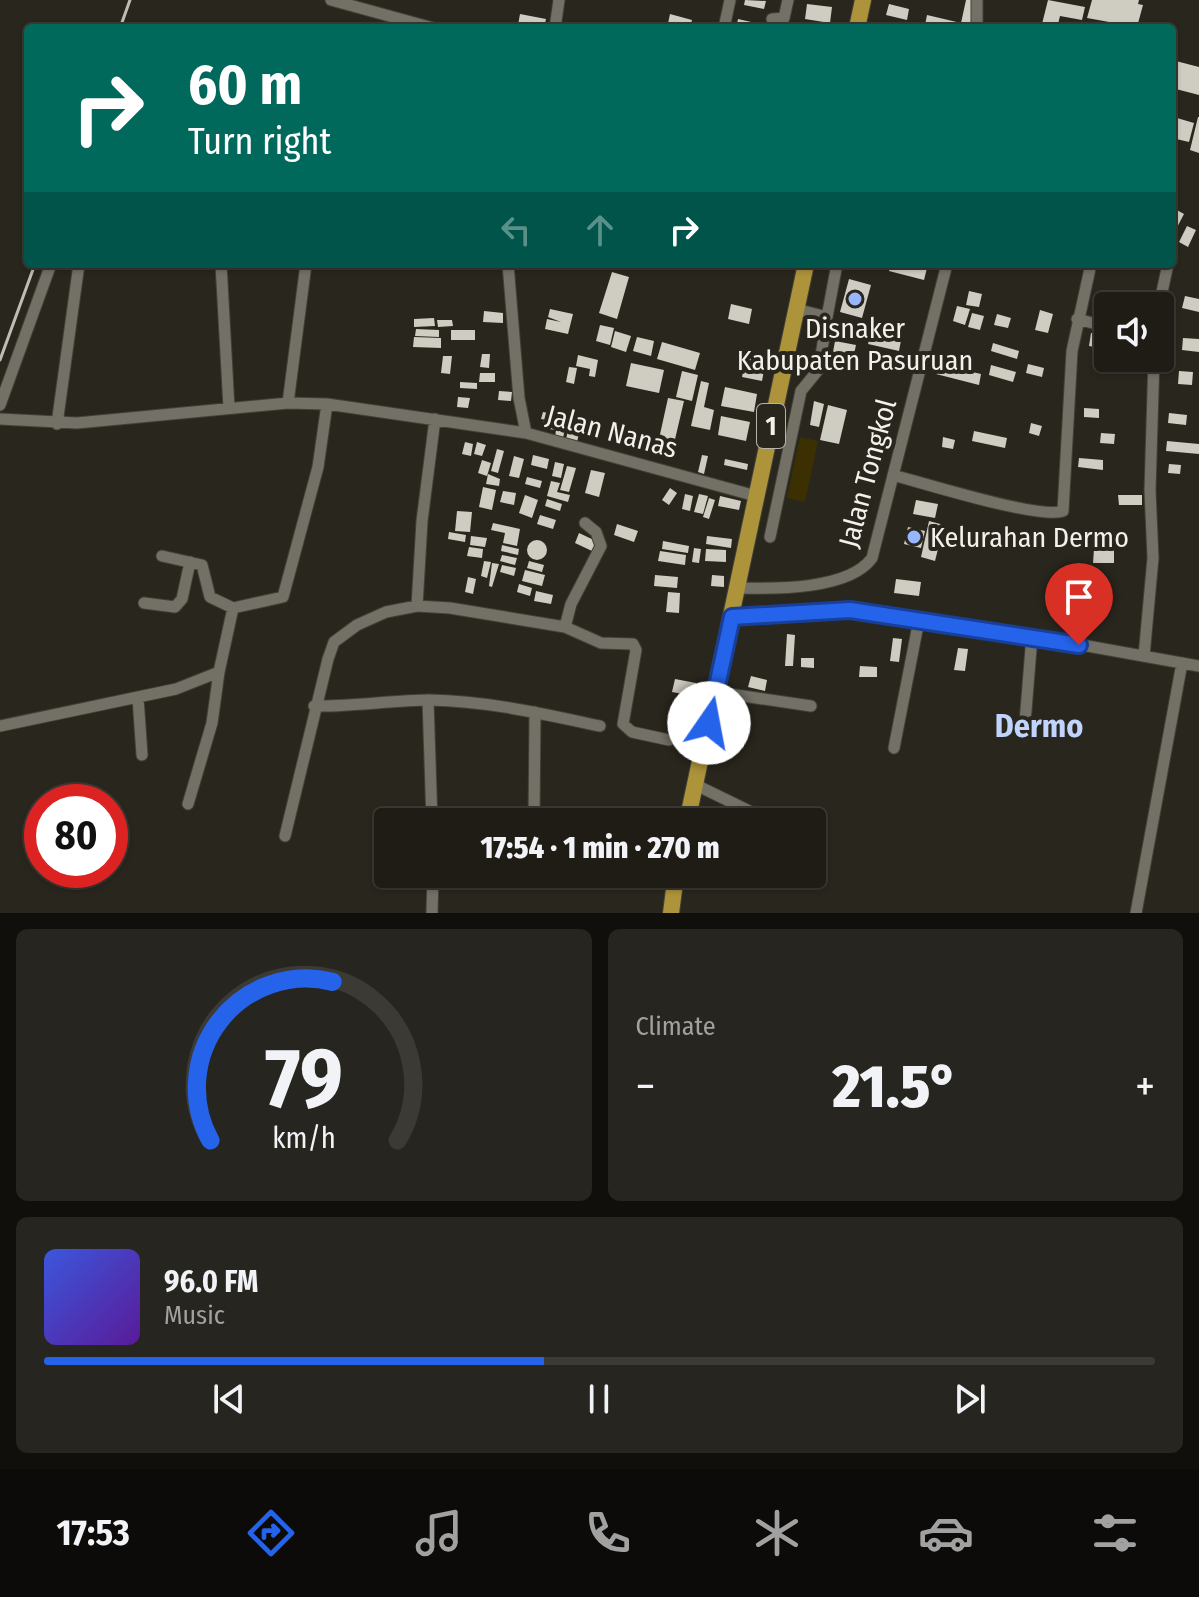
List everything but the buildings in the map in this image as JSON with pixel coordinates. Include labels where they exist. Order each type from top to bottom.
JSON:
[{"type":"highway","points":[[858,24],[863,0]]},
{"type":"highway","name":"1","points":[[690,808],[796,309],[802,268]]},
{"type":"highway","points":[[671,913],[674,888]]},
{"type":"street","points":[[331,0],[418,24]]},
{"type":"street","points":[[556,24],[559,0]]},
{"type":"street","points":[[725,24],[730,0]]},
{"type":"street","points":[[772,19],[784,18],[788,0]]},
{"type":"street","points":[[977,0],[977,24]]},
{"type":"street","points":[[0,405],[50,268]]},
{"type":"street","points":[[57,424],[78,268]]},
{"type":"street","points":[[221,268],[229,408]]},
{"type":"street","points":[[288,403],[305,268]]},
{"type":"street","name":"Jalan Nanas","points":[[508,268],[519,398],[526,433],[756,496]]},
{"type":"street","points":[[770,537],[801,391],[819,369],[836,268]]},
{"type":"street","name":"Jalan Tongkol","points":[[735,604],[765,588],[842,579],[865,568],[872,558],[946,268]]},
{"type":"street","points":[[893,475],[1052,514],[1063,511],[1077,319],[1090,268]]},
{"type":"street","points":[[1162,292],[1167,268]]},
{"type":"street","points":[[796,309],[827,317]]},
{"type":"street","points":[[1077,319],[1094,323]]},
{"type":"street","points":[[1144,652],[1153,558],[1150,490],[1154,372]]},
{"type":"street","points":[[0,419],[57,424],[288,403],[327,404],[526,433]]},
{"type":"street","points":[[162,556],[204,568],[210,597],[233,608],[283,597],[318,467],[327,404]]},
{"type":"street","points":[[417,598],[435,419]]},
{"type":"street","points":[[566,622],[571,604],[601,546],[596,532],[585,523]]},
{"type":"street","points":[[144,603],[175,607],[182,599],[190,562]]},
{"type":"street","points":[[285,836],[314,706],[334,642],[376,616],[417,598],[566,622],[601,643],[630,643],[635,647],[623,724],[632,732],[669,740]]},
{"type":"street","points":[[735,604],[850,610],[1144,652],[1199,666]]},
{"type":"street","points":[[188,804],[233,608]]},
{"type":"street","points":[[894,748],[919,620]]},
{"type":"street","points":[[1024,735],[1032,636]]},
{"type":"street","points":[[1136,913],[1182,663]]},
{"type":"street","points":[[0,726],[138,704],[219,677]]},
{"type":"street","points":[[716,692],[811,706]]},
{"type":"street","points":[[314,706],[356,707],[428,700],[489,704],[600,726]]},
{"type":"street","points":[[428,700],[432,808]]},
{"type":"street","points":[[138,704],[142,755]]},
{"type":"street","points":[[534,808],[535,712]]},
{"type":"street","points":[[696,785],[743,808]]},
{"type":"street","points":[[432,913],[433,888]]},
{"type":"shaded area","points":[[800,437],[818,441],[805,502],[787,498]]},
{"type":"railway","points":[[121,24],[130,0]]},
{"type":"railway","points":[[0,360],[34,268]]},
{"type":"place","name":"Disnaker Kabupaten Pasuruan","points":[[855,299]]},
{"type":"place","name":"Kelurahan Dermo","points":[[914,537]]},
{"type":"district","name":"Dermo","points":[[1039,726]]},
{"type":"route","points":[[709,723],[732,617],[850,610],[1079,645]]}]
